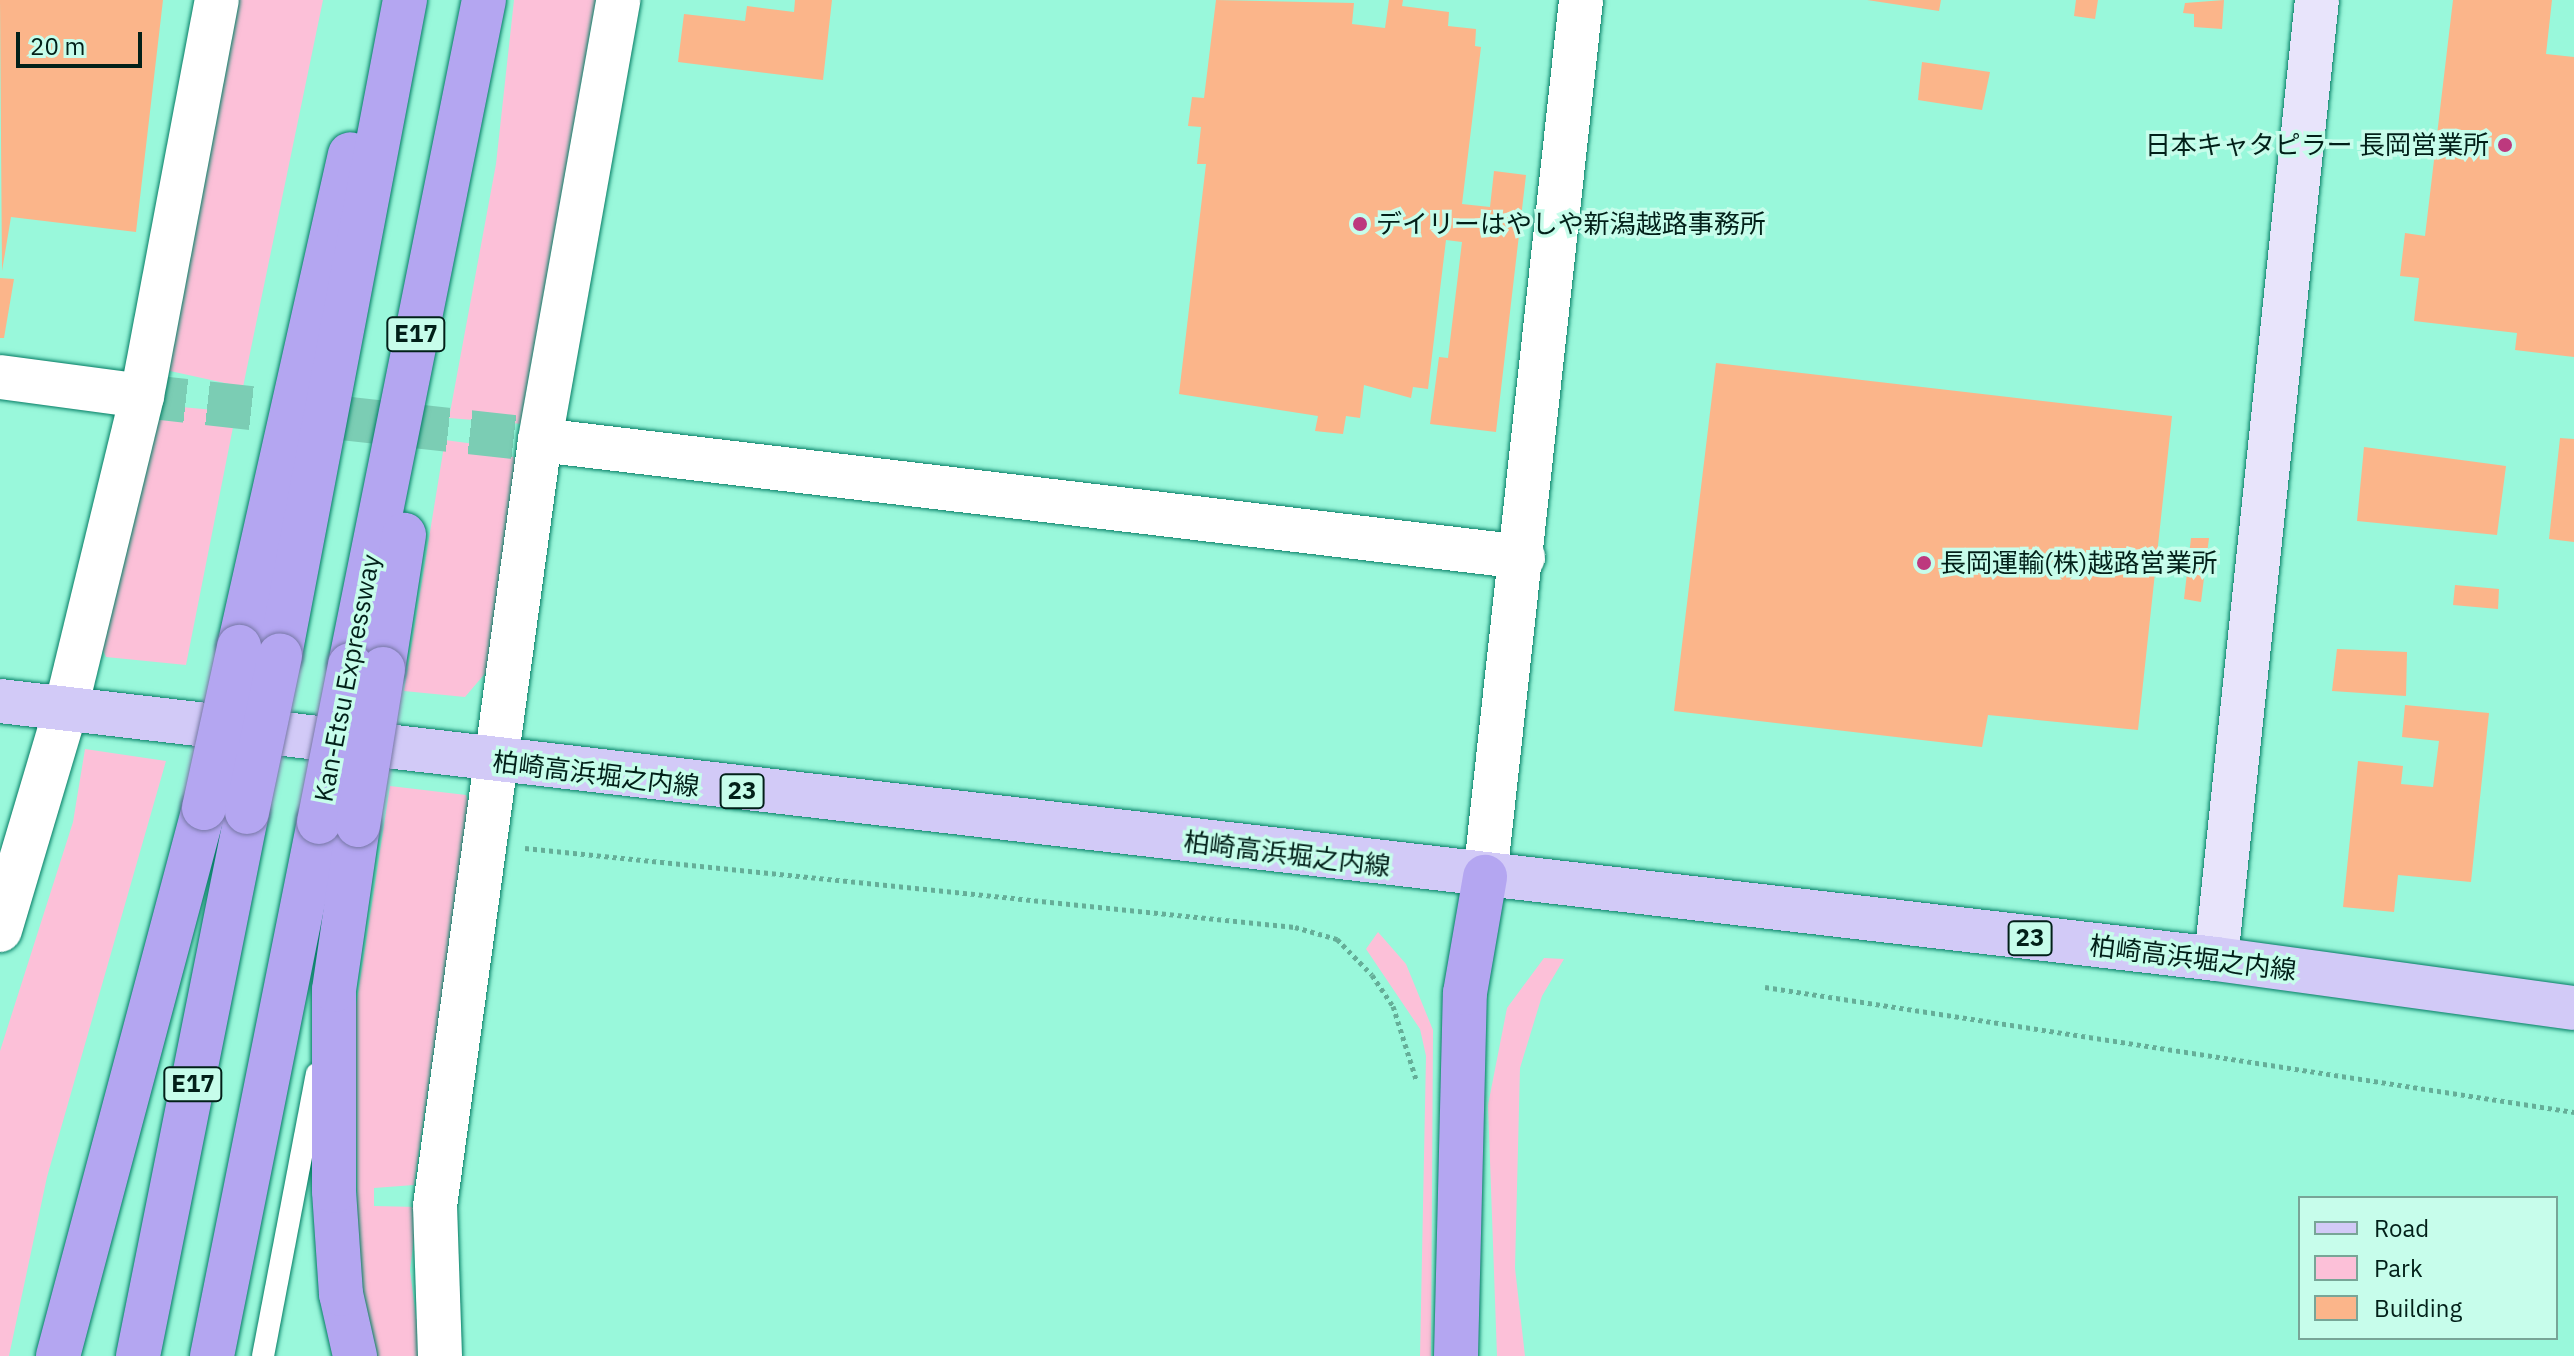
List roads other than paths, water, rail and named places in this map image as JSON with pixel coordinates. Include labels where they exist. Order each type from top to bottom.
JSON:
[{"type":"highway","points":[[259,651],[326,238],[394,0]]},
{"type":"highway","points":[[58,1356],[204,808],[259,651],[405,0]]},
{"type":"highway","points":[[355,1356],[341,1294],[334,1191],[334,990],[339,823],[484,1]]},
{"type":"highway","name":"E17","points":[[138,1356],[247,812],[259,651]]},
{"type":"highway","name":"Kan-Etsu Expressway","points":[[212,1356],[339,823]]},
{"type":"highway","points":[[1456,1356],[1465,993],[1485,877]]},
{"type":"highway","points":[[1460,1144],[1485,1356]]},
{"type":"main road","name":"柏崎高浜堀之内線","points":[[0,701],[495,762],[2216,959],[2574,1008]]},
{"type":"street","points":[[0,930],[66,708],[142,396],[217,0]]},
{"type":"street","points":[[440,1356],[435,1206],[540,440],[618,0]]},
{"type":"street","points":[[1485,877],[1523,557],[1581,0]]},
{"type":"street","points":[[2216,959],[2317,0]]},
{"type":"street","points":[[0,377],[142,396]]},
{"type":"street","points":[[540,440],[1523,557]]},
{"type":"lane","points":[[263,1356],[334,990]]},
{"type":"lane","points":[[67,1356],[84,1257]]},
{"type":"tunnel","points":[[142,396],[540,440]]},
{"type":"place","name":"日本キャタピラー 長岡営業所","points":[[2505,145]]},
{"type":"place","name":"デイリーはやしや新潟越路事務所","points":[[1360,224]]},
{"type":"place","name":"長岡運輸(株)越路営業所","points":[[1924,563]]}]
